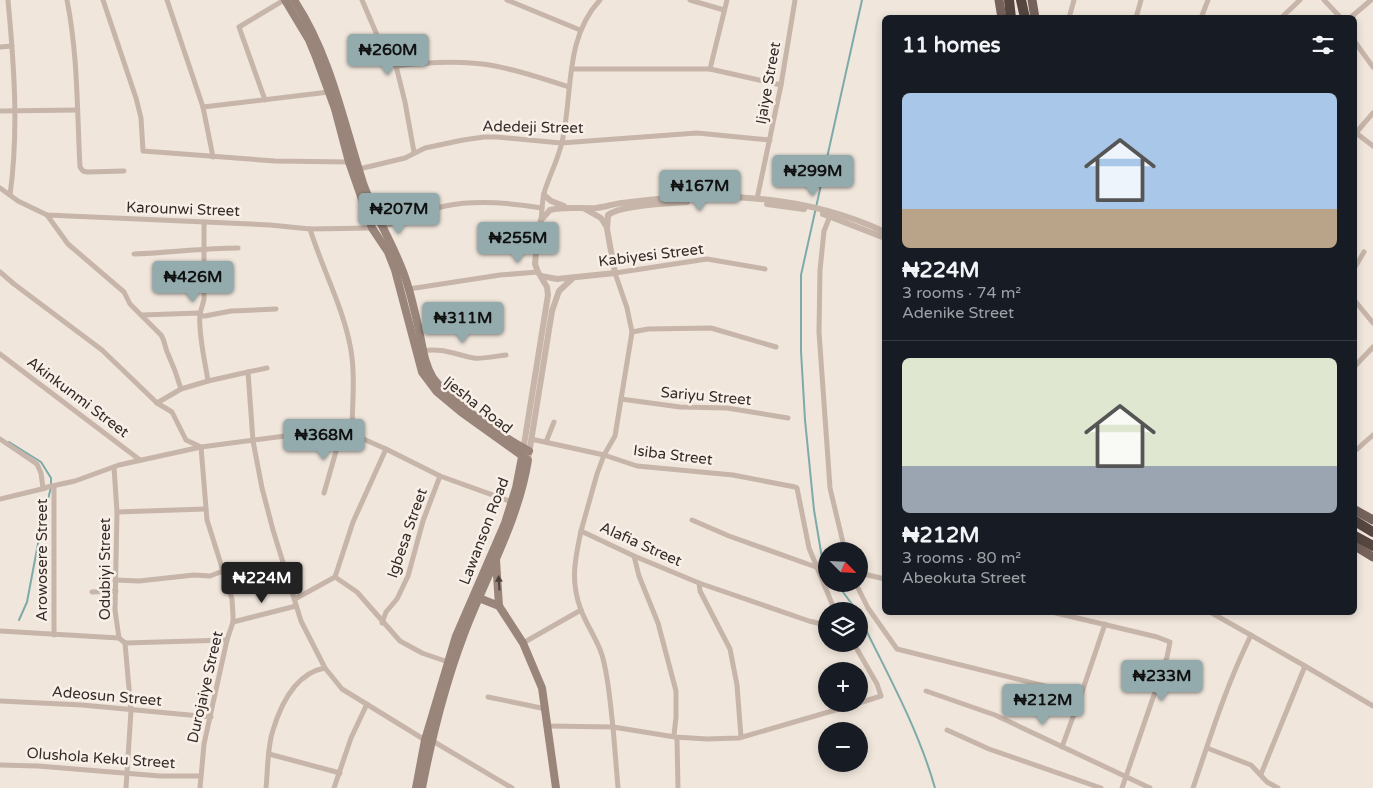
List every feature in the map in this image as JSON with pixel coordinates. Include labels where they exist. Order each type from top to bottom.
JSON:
[{"type":"highway","points":[[1009,0],[1011,15]]},
{"type":"highway","points":[[1022,0],[1024,15]]},
{"type":"highway","points":[[1357,522],[1373,532]]},
{"type":"highway","points":[[1357,537],[1373,546]]},
{"type":"main road","name":"Ijesha Road","points":[[285,0],[298,12],[319,45],[330,72],[364,185],[398,258],[409,289],[427,366],[434,379],[463,410],[526,450]]},
{"type":"main road","name":"Ijesha Road","points":[[294,0],[329,92],[349,162],[372,228],[388,252],[397,276],[422,372],[433,388],[525,458]]},
{"type":"main road","points":[[1000,0],[1002,15]]},
{"type":"main road","points":[[1032,0],[1034,15]]},
{"type":"main road","name":"Lawanson Road","points":[[416,788],[456,636],[496,546],[525,458]]},
{"type":"main road","name":"Lawanson Road","points":[[422,788],[428,740],[453,664],[512,521],[525,474],[525,458]]},
{"type":"main road","points":[[1357,511],[1373,520]]},
{"type":"main road","points":[[1357,547],[1373,556]]},
{"type":"main road","points":[[496,560],[499,606],[523,643],[542,688],[556,788]]},
{"type":"main road","points":[[479,598],[499,606]]},
{"type":"street","points":[[8,0],[16,111],[10,194]]},
{"type":"street","points":[[67,0],[78,84],[77,110],[81,170],[87,172],[124,172]]},
{"type":"street","points":[[103,0],[136,98],[141,118],[143,151],[300,162],[349,162]]},
{"type":"street","points":[[167,0],[204,107],[213,157]]},
{"type":"street","points":[[265,100],[239,27],[285,0]]},
{"type":"street","points":[[362,0],[377,35],[396,66],[414,152]]},
{"type":"street","points":[[507,0],[580,30]]},
{"type":"street","points":[[541,220],[544,195],[562,143],[569,87],[580,30],[590,10],[600,0]]},
{"type":"street","points":[[690,0],[724,10]]},
{"type":"street","points":[[710,69],[727,0]]},
{"type":"street","name":"Ijaiye Street","points":[[757,199],[781,84],[795,0]]},
{"type":"street","points":[[1069,15],[1074,0]]},
{"type":"street","points":[[1137,15],[1141,0]]},
{"type":"street","points":[[1202,15],[1208,0]]},
{"type":"street","points":[[1284,15],[1300,0]]},
{"type":"street","points":[[1324,0],[1338,15]]},
{"type":"street","points":[[1354,15],[1371,0]]},
{"type":"street","points":[[0,47],[12,46]]},
{"type":"street","points":[[1357,46],[1373,67]]},
{"type":"street","points":[[396,66],[441,62],[487,65],[529,74],[569,87]]},
{"type":"street","points":[[572,69],[710,69],[781,84]]},
{"type":"street","points":[[204,107],[329,92]]},
{"type":"street","points":[[0,111],[77,110]]},
{"type":"street","points":[[1357,132],[1373,114]]},
{"type":"street","name":"Adedeji Street","points":[[359,169],[405,158],[414,152],[444,144],[484,137],[562,143],[697,133],[770,140]]},
{"type":"street","points":[[1357,134],[1373,146]]},
{"type":"street","name":"Karounwi Street","points":[[0,188],[28,207],[46,215],[270,225],[310,229],[372,228]]},
{"type":"street","points":[[544,195],[547,199],[558,204],[584,208],[685,198],[757,199],[865,223],[882,231]]},
{"type":"street","points":[[581,531],[590,495],[604,455],[615,436],[632,332],[627,308],[615,273],[607,229],[607,218],[611,213],[635,207],[694,201],[793,206]]},
{"type":"street","points":[[382,227],[434,209],[460,204],[502,203],[542,208]]},
{"type":"street","points":[[541,220],[550,210],[573,207]]},
{"type":"street","points":[[584,208],[601,218],[607,229]]},
{"type":"street","points":[[829,214],[882,237]]},
{"type":"street","points":[[829,214],[824,231],[820,270],[818,332],[830,488],[843,542]]},
{"type":"street","points":[[46,215],[68,244],[124,292],[130,304],[165,340],[181,389]]},
{"type":"street","name":"Lawanson Road","points":[[525,458],[548,295],[547,287],[535,264],[541,220]]},
{"type":"street","points":[[204,222],[204,299],[200,313],[208,380]]},
{"type":"street","points":[[310,229],[343,320],[350,346],[352,365],[352,434]]},
{"type":"street","points":[[134,254],[184,252],[203,248],[238,248]]},
{"type":"street","points":[[1357,264],[1364,252]]},
{"type":"street","name":"Kabiyesi Street","points":[[539,274],[557,279],[615,273],[707,259],[765,269]]},
{"type":"street","points":[[0,272],[102,350],[157,403],[172,412],[186,440],[201,447]]},
{"type":"street","points":[[409,289],[500,275],[539,274]]},
{"type":"street","points":[[526,450],[531,439],[552,311],[559,291],[575,277]]},
{"type":"street","points":[[1357,303],[1373,322]]},
{"type":"street","points":[[142,315],[200,313],[202,316],[206,316],[276,309]]},
{"type":"street","points":[[632,332],[648,329],[710,328],[776,347]]},
{"type":"street","points":[[1357,364],[1373,347]]},
{"type":"street","points":[[423,351],[454,352],[475,358],[506,355]]},
{"type":"street","name":"Akinkunmi Street","points":[[0,354],[140,460]]},
{"type":"street","points":[[157,403],[181,389],[208,380],[267,368]]},
{"type":"street","points":[[248,372],[253,441],[267,509],[301,621],[325,668],[342,689],[512,788]]},
{"type":"street","name":"Sariyu Street","points":[[621,399],[680,407],[727,408],[788,418]]},
{"type":"street","points":[[546,442],[554,422]]},
{"type":"street","points":[[324,493],[341,434]]},
{"type":"street","points":[[0,499],[75,481],[140,460],[201,447],[293,435],[352,434],[386,448],[440,476],[512,502]]},
{"type":"street","points":[[1357,449],[1373,436]]},
{"type":"street","points":[[0,439],[37,464],[42,473],[45,488]]},
{"type":"street","name":"Isiba Street","points":[[531,439],[604,455],[637,466],[726,474],[797,488],[809,548],[816,567]]},
{"type":"street","points":[[201,447],[205,509],[211,535],[232,599],[233,622],[296,606]]},
{"type":"street","points":[[295,599],[335,577],[353,522],[386,448]]},
{"type":"street","name":"Odubiyi Street","points":[[114,467],[117,512],[115,610],[119,638],[125,643]]},
{"type":"street","name":"Igbesa Street","points":[[382,623],[386,612],[397,599],[408,576],[423,521],[440,476]]},
{"type":"street","name":"Arowosere Street","points":[[54,486],[54,635]]},
{"type":"street","points":[[117,512],[205,509]]},
{"type":"street","points":[[692,520],[816,567],[831,602]]},
{"type":"street","name":"Alafia Street","points":[[618,788],[610,692],[603,657],[598,641],[581,610],[575,589],[573,571],[581,531],[634,556],[699,583],[818,623]]},
{"type":"street","points":[[634,556],[638,576],[658,622],[676,691],[678,788]]},
{"type":"street","points":[[115,580],[139,581],[194,575],[210,576],[223,571]]},
{"type":"street","points":[[868,575],[882,578]]},
{"type":"street","points":[[335,577],[356,592],[400,641],[422,653],[448,662]]},
{"type":"street","points":[[699,583],[700,591],[730,649],[741,737]]},
{"type":"street","points":[[92,592],[116,591]]},
{"type":"street","points":[[860,592],[868,608],[897,649],[1080,695]]},
{"type":"street","points":[[523,643],[581,610]]},
{"type":"street","points":[[1065,615],[1163,638],[1169,640],[1171,644],[1122,788]]},
{"type":"street","points":[[1215,615],[1373,706]]},
{"type":"street","name":"Durojaiye Street","points":[[200,788],[204,744],[227,640],[233,622]]},
{"type":"street","points":[[1062,747],[1105,624]]},
{"type":"street","points":[[0,631],[119,638]]},
{"type":"street","points":[[1193,788],[1224,695],[1251,635]]},
{"type":"street","points":[[126,788],[131,711],[125,643],[227,640]]},
{"type":"street","points":[[1261,774],[1305,666]]},
{"type":"street","points":[[266,788],[272,730],[288,693],[303,678],[315,670],[325,668]]},
{"type":"street","points":[[868,668],[881,696],[868,700]]},
{"type":"street","points":[[926,691],[995,715],[1150,788]]},
{"type":"street","points":[[488,697],[546,710]]},
{"type":"street","name":"Adeosun Street","points":[[0,701],[211,717]]},
{"type":"street","points":[[334,788],[351,738],[367,704]]},
{"type":"street","points":[[548,726],[612,727],[676,737],[707,739],[741,737],[826,712]]},
{"type":"street","points":[[947,730],[989,749],[1101,788]]},
{"type":"street","points":[[1207,748],[1251,764],[1267,782],[1278,788]]},
{"type":"street","points":[[269,754],[340,773]]},
{"type":"street","name":"Olushola Keku Street","points":[[0,765],[200,776]]},
{"type":"waterway","points":[[819,542],[814,510],[805,420],[801,351],[801,275],[862,0]]},
{"type":"waterway","points":[[9,442],[41,462],[51,478],[51,487],[27,602],[19,620]]},
{"type":"waterway","points":[[843,592],[850,602]]},
{"type":"waterway","points":[[868,634],[911,722],[935,788]]}]
